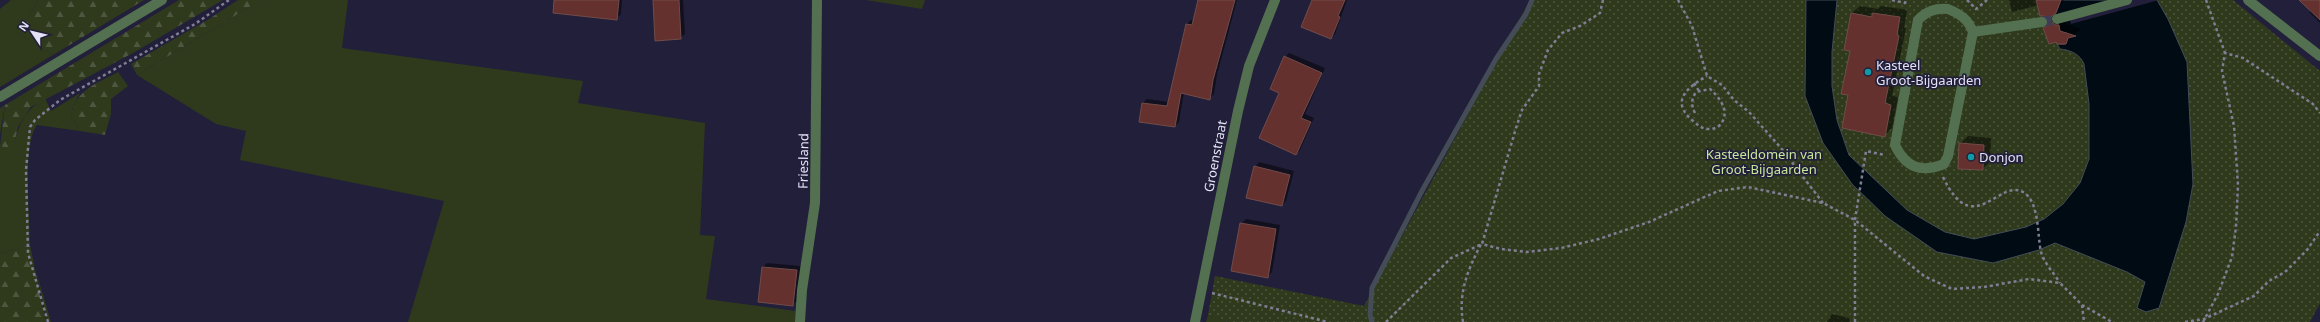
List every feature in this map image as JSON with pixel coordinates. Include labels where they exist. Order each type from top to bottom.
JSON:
[{"type":"street","points":[[0,97],[162,0]]},
{"type":"street","name":"Friesland","points":[[800,322],[802,290],[815,202],[817,0]]},
{"type":"street","name":"Groenstraat","points":[[1196,322],[1247,74],[1263,26],[1275,0]]},
{"type":"street","points":[[2057,19],[2126,0]]},
{"type":"street","points":[[2248,0],[2320,56]]},
{"type":"street","points":[[1948,9],[1961,14],[1970,23],[1973,32],[1948,156],[1944,164],[1931,169],[1915,167],[1901,158],[1895,145],[1918,20],[1925,13],[1934,10],[1948,9]]},
{"type":"street","points":[[1973,32],[2042,22]]},
{"type":"path","points":[[48,322],[28,253],[26,170],[30,127],[60,100],[195,24],[229,0]]},
{"type":"path","points":[[1463,322],[1462,290],[1464,278],[1482,244],[1522,110],[1539,86],[1539,74],[1548,50],[1562,33],[1580,26],[1600,13],[1603,0]]},
{"type":"path","points":[[1678,0],[1692,26],[1707,76],[1722,85],[1734,100],[1749,112],[1781,148],[1824,203]]},
{"type":"path","points":[[1892,0],[1905,3],[1906,0]]},
{"type":"path","points":[[1967,0],[1976,8],[1988,0]]},
{"type":"path","points":[[2203,321],[2218,294],[2232,257],[2236,227],[2238,185],[2234,126],[2222,71],[2226,53],[2206,0]]},
{"type":"path","points":[[2226,53],[2243,58],[2313,104],[2320,113]]},
{"type":"path","points":[[1695,113],[1692,105],[1692,98],[1699,90],[1710,89],[1723,105],[1726,112],[1718,127],[1711,130],[1704,129],[1686,115],[1683,109],[1682,98],[1689,88],[1707,76]]},
{"type":"path","points":[[1694,84],[1699,90]]},
{"type":"path","points":[[1855,322],[1855,220],[1866,151],[1901,158]]},
{"type":"path","points":[[1939,166],[1949,190],[1965,205],[1976,206],[1988,203],[2007,191],[2018,189],[2024,192],[2032,203],[2036,218],[2041,253],[2060,283],[2082,305],[2112,322]]},
{"type":"path","points":[[1386,322],[1451,258],[1482,244],[1501,249],[1527,252],[1561,248],[1599,239],[1649,222],[1718,191],[1748,187],[1824,203],[1855,220],[1924,276],[1952,289],[1984,287],[2029,279],[2060,283]]},
{"type":"path","points":[[2185,322],[2203,321],[2254,296],[2269,281],[2285,272],[2307,250],[2320,231]]},
{"type":"path","points":[[1202,290],[1328,322]]},
{"type":"path","points":[[2082,305],[2084,322]]},
{"type":"green space","points":[[11,0],[38,0],[20,34],[53,55],[0,87],[0,9]]},
{"type":"green space","points":[[38,0],[144,0],[53,55],[20,34]]},
{"type":"green space","points":[[179,0],[223,0],[133,53],[31,107],[18,127],[13,149],[0,146],[5,105]]},
{"type":"green space","points":[[238,0],[261,0],[137,75],[131,64],[209,19]]},
{"type":"green space","points":[[261,0],[348,0],[342,48],[583,81],[578,103],[705,123],[700,235],[715,236],[706,299],[796,311],[795,322],[408,322],[444,201],[240,160],[246,131],[216,124],[137,75]]},
{"type":"green space","points":[[866,0],[925,0],[922,9]]},
{"type":"green space","name":"Kasteeldomein van Groot-Bijgaarden","points":[[1530,0],[2233,0],[2320,71],[2320,303],[2310,322],[1228,322],[1208,315],[1215,276],[1364,306]]},
{"type":"green space","points":[[118,72],[128,86],[111,99],[111,114],[105,135],[80,131],[71,116],[77,99],[88,88]]},
{"type":"green space","points":[[80,93],[73,107],[71,116],[80,131],[37,125],[32,135],[28,164],[30,245],[0,254],[0,146],[13,148],[17,132],[23,120],[32,108],[45,98],[51,111]]},
{"type":"green space","points":[[5,105],[0,134],[0,108]]},
{"type":"green space","points":[[30,245],[46,322],[0,322],[0,254]]},
{"type":"green space","points":[[36,271],[51,322],[47,322]]},
{"type":"green space","points":[[1208,315],[1228,322],[1206,322]]},
{"type":"shaded area","points":[[1806,0],[1837,0],[1832,52],[1832,86],[1837,120],[1849,155],[1907,210],[1945,232],[1974,239],[2026,227],[2044,219],[2063,204],[2080,183],[2089,159],[2089,104],[2084,64],[2077,55],[2067,50],[2060,49],[2057,44],[2065,44],[2068,39],[2067,33],[2060,32],[2054,7],[2060,0],[2157,0],[2168,19],[2187,62],[2193,184],[2186,222],[2159,308],[2146,312],[2137,308],[2145,282],[2127,272],[2055,243],[2039,250],[1993,263],[1937,252],[1885,216],[1852,184],[1823,143],[1805,96]]},
{"type":"pier","points":[[2114,0],[2159,0],[2071,24],[2068,13]]},
{"type":"building","points":[[554,0],[619,0],[617,20],[553,13]]},
{"type":"building","points":[[653,0],[679,0],[681,39],[655,41]]},
{"type":"building","points":[[1198,0],[1235,0],[1213,80],[1210,100],[1181,93],[1175,127],[1139,122],[1142,103],[1167,106],[1186,24],[1192,25]]},
{"type":"building","points":[[1312,0],[1345,0],[1331,39],[1301,27]]},
{"type":"building","points":[[2036,0],[2061,0],[2056,13],[2051,17],[2051,21],[2055,25],[2059,25],[2060,31],[2076,36],[2068,38],[2066,44],[2057,44],[2056,42],[2049,44],[2043,28],[2048,25],[2048,21],[2045,16],[2040,16]]},
{"type":"building","points":[[2299,0],[2320,0],[2320,20]]},
{"type":"building","name":"Kasteel Groot-Bijgaarden","points":[[1851,13],[1872,17],[1872,13],[1900,17],[1897,35],[1899,36],[1885,103],[1891,105],[1885,137],[1842,128],[1848,95],[1841,94],[1850,51],[1844,50]]},
{"type":"building","points":[[1284,56],[1322,73],[1301,118],[1311,122],[1296,155],[1259,138],[1279,93],[1270,89]]},
{"type":"building","name":"Donjon","points":[[1959,143],[1984,145],[1983,170],[1958,169]]},
{"type":"building","points":[[1254,166],[1290,175],[1282,206],[1246,198]]},
{"type":"building","points":[[1240,223],[1276,229],[1268,278],[1231,271]]},
{"type":"building","points":[[762,267],[797,270],[793,306],[758,302]]},
{"type":"waterway","points":[[1372,322],[1370,315],[1372,288],[1423,189],[1496,59],[1526,14],[1532,0]]},
{"type":"tunnel","points":[[2042,22],[2057,19]]},
{"type":"place","name":"Kasteel Groot-Bijgaarden","points":[[1868,72]]},
{"type":"place","name":"Donjon","points":[[1971,157]]}]
